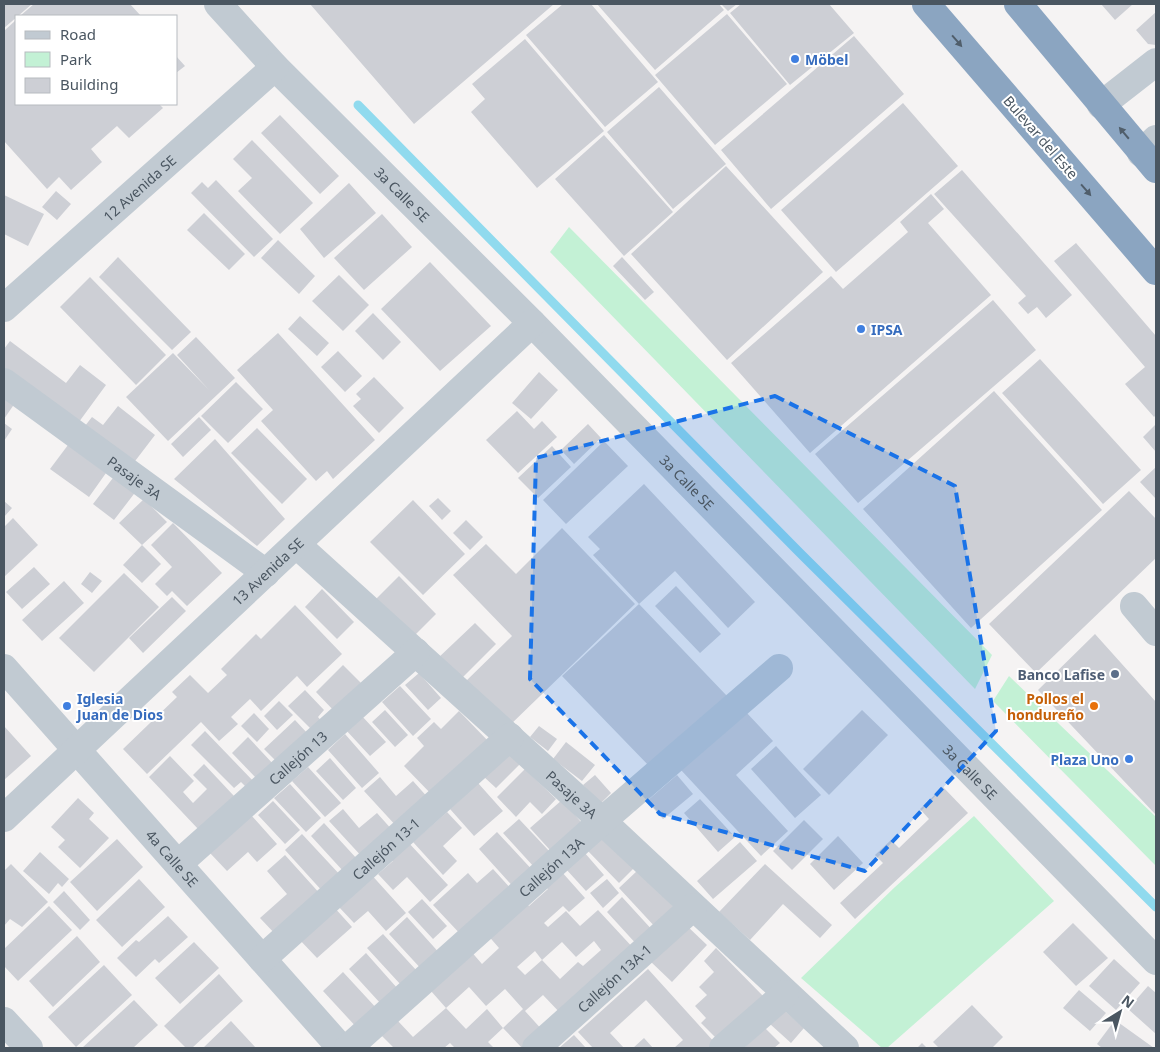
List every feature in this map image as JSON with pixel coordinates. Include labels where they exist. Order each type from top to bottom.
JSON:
[{"type":"highway","name":"Bulevar del Este","points":[[926,4],[1156,271]]},
{"type":"highway","points":[[1018,4],[1101,105],[1153,160]]},
{"type":"street","name":"3a Calle SE","points":[[218,4],[275,67],[532,324],[1156,961]]},
{"type":"street","points":[[1101,105],[1155,65]]},
{"type":"street","name":"12 Avenida SE","points":[[4,308],[275,67]]},
{"type":"street","name":"13 Avenida SE","points":[[4,818],[532,324]]},
{"type":"street","name":"Pasaje 3A","points":[[4,382],[266,573]]},
{"type":"street","name":"Pasaje 3A","points":[[297,544],[602,821],[845,1048]]},
{"type":"street","points":[[1134,606],[1156,632]]},
{"type":"street","name":"Callejón 13","points":[[178,864],[416,652]]},
{"type":"street","name":"4a Calle SE","points":[[4,668],[341,1048]]},
{"type":"street","name":"Callejón 13A","points":[[348,1048],[602,821],[780,668]]},
{"type":"street","name":"Callejón 13-1","points":[[262,960],[510,737]]},
{"type":"street","name":"Callejón 13A-1","points":[[536,1048],[693,907]]},
{"type":"street","points":[[723,1048],[785,994]]},
{"type":"street","points":[[4,1021],[29,1048]]},
{"type":"highlighted area","points":[[775,396],[955,486],[996,731],[865,871],[660,814],[530,679],[536,458]]},
{"type":"green space","points":[[569,227],[992,655],[975,689],[550,252]]},
{"type":"green space","points":[[1009,676],[1156,817],[1156,866],[993,701]]},
{"type":"green space","points":[[974,816],[1054,901],[887,1048],[882,1048],[801,978],[895,887]]},
{"type":"building","points":[[4,4],[32,4],[19,15],[15,15],[15,19],[4,28]]},
{"type":"building","points":[[34,4],[130,4],[140,15],[21,15]]},
{"type":"building","points":[[310,4],[554,4],[414,124]]},
{"type":"building","points":[[563,4],[591,4],[658,82],[605,127],[526,35]]},
{"type":"building","points":[[597,4],[719,4],[724,10],[655,70]]},
{"type":"building","points":[[721,4],[737,4],[728,11]]},
{"type":"building","name":"Möbel","points":[[741,4],[829,4],[854,33],[790,85],[730,13]]},
{"type":"building","points":[[1101,4],[1133,4],[1115,20]]},
{"type":"building","points":[[1156,12],[1156,45],[1148,44],[1136,30]]},
{"type":"building","points":[[727,14],[787,84],[715,145],[655,75]]},
{"type":"building","points":[[15,21],[15,105],[160,105],[163,108],[129,138],[117,126],[91,149],[102,162],[71,190],[59,177],[47,189],[4,141],[4,31]]},
{"type":"building","points":[[854,36],[904,94],[771,209],[721,150]]},
{"type":"building","points":[[525,39],[604,131],[537,188],[471,112],[485,99],[472,84]]},
{"type":"building","points":[[178,58],[185,66],[178,71]]},
{"type":"building","points":[[659,87],[726,164],[673,209],[607,132]]},
{"type":"building","points":[[903,103],[958,166],[836,272],[781,210]]},
{"type":"building","points":[[280,115],[339,176],[320,194],[261,133]]},
{"type":"building","points":[[604,135],[673,212],[624,256],[555,179]]},
{"type":"building","points":[[252,140],[313,203],[280,234],[238,191],[252,178],[233,159]]},
{"type":"building","points":[[726,166],[823,272],[727,360],[631,254]]},
{"type":"building","points":[[962,170],[1072,295],[1046,318],[1037,307],[1028,314],[1018,303],[1026,296],[934,194]]},
{"type":"building","points":[[216,180],[273,239],[254,257],[191,193],[202,182],[208,188]]},
{"type":"building","points":[[349,183],[376,213],[324,258],[300,229]]},
{"type":"building","points":[[56,191],[71,204],[57,220],[42,207]]},
{"type":"building","name":"IPSA","points":[[931,194],[944,209],[928,223],[991,295],[810,453],[731,363],[831,276],[843,289],[908,232],[900,222]]},
{"type":"building","points":[[4,195],[44,214],[28,246],[4,234]]},
{"type":"building","points":[[204,213],[245,254],[229,270],[187,230]]},
{"type":"building","points":[[382,214],[412,247],[364,290],[334,258]]},
{"type":"building","points":[[278,240],[315,276],[299,294],[261,258]]},
{"type":"building","points":[[1076,243],[1156,336],[1156,415],[1154,417],[1125,384],[1145,367],[1054,261]]},
{"type":"building","points":[[118,257],[191,332],[172,350],[99,277]]},
{"type":"building","points":[[622,257],[654,292],[645,300],[613,266]]},
{"type":"building","points":[[430,262],[491,326],[440,371],[381,309]]},
{"type":"building","points":[[339,275],[369,305],[343,331],[312,301]]},
{"type":"building","points":[[90,277],[166,355],[136,385],[60,307]]},
{"type":"building","points":[[993,300],[1036,350],[858,503],[815,454]]},
{"type":"building","points":[[373,313],[401,342],[383,360],[355,331]]},
{"type":"building","points":[[300,316],[329,343],[317,356],[288,329]]},
{"type":"building","points":[[278,333],[375,440],[333,479],[327,471],[316,481],[261,421],[273,410],[237,370]]},
{"type":"building","points":[[196,337],[235,378],[168,441],[126,397],[173,353],[209,390],[177,355]]},
{"type":"building","points":[[10,341],[66,383],[80,365],[106,385],[76,426],[4,371],[4,349]]},
{"type":"building","points":[[338,351],[362,376],[345,392],[321,367]]},
{"type":"building","points":[[1040,359],[1141,470],[1103,504],[1002,393]]},
{"type":"building","points":[[539,372],[558,390],[531,419],[512,403]]},
{"type":"building","points":[[374,377],[404,408],[379,433],[353,406],[361,399],[356,394]]},
{"type":"building","points":[[236,382],[263,409],[228,443],[201,416]]},
{"type":"building","points":[[994,391],[1102,510],[971,628],[863,509]]},
{"type":"building","points":[[4,394],[15,403],[4,419]]},
{"type":"building","points":[[118,406],[155,435],[129,469],[81,431],[92,417],[103,425]]},
{"type":"building","points":[[517,411],[534,429],[542,421],[557,437],[518,473],[486,440]]},
{"type":"building","points":[[199,417],[211,430],[183,457],[171,444]]},
{"type":"building","points":[[4,423],[12,429],[4,441]]},
{"type":"building","points":[[588,424],[601,438],[574,464],[561,450]]},
{"type":"building","points":[[1156,424],[1156,452],[1143,437]]},
{"type":"building","points":[[257,428],[307,479],[282,504],[231,453]]},
{"type":"building","points":[[215,439],[285,519],[257,546],[174,479]]},
{"type":"building","points":[[604,441],[628,466],[566,524],[543,500]]},
{"type":"building","points":[[68,445],[106,473],[89,497],[50,469]]},
{"type":"building","points":[[552,446],[571,467],[538,498],[518,478]]},
{"type":"building","points":[[1156,467],[1156,499],[1140,482]]},
{"type":"building","points":[[116,474],[137,490],[114,520],[93,504]]},
{"type":"building","points":[[644,484],[755,602],[728,628],[675,571],[639,604],[593,555],[600,549],[588,537]]},
{"type":"building","points":[[1129,491],[1156,519],[1156,558],[1036,673],[989,624]]},
{"type":"building","points":[[438,498],[451,511],[442,520],[429,506]]},
{"type":"building","points":[[144,499],[167,522],[142,545],[119,523]]},
{"type":"building","points":[[413,500],[465,554],[423,595],[370,542]]},
{"type":"building","points":[[4,501],[12,508],[4,517]]},
{"type":"building","points":[[13,518],[38,545],[4,577],[4,527]]},
{"type":"building","points":[[466,520],[483,537],[470,550],[453,533]]},
{"type":"building","points":[[173,523],[222,573],[187,606],[172,591],[167,596],[155,584],[172,567],[151,545]]},
{"type":"building","points":[[562,528],[635,604],[508,727],[465,682],[512,636],[453,575],[486,544],[516,574]]},
{"type":"building","points":[[142,545],[161,564],[142,583],[123,565]]},
{"type":"building","points":[[34,567],[50,584],[22,609],[6,592]]},
{"type":"building","points":[[90,572],[102,581],[92,593],[81,584]]},
{"type":"building","points":[[124,573],[159,607],[94,672],[59,638]]},
{"type":"building","points":[[399,576],[436,614],[413,637],[376,599]]},
{"type":"building","points":[[64,581],[84,603],[42,641],[22,620]]},
{"type":"building","points":[[676,586],[721,634],[700,653],[655,606]]},
{"type":"building","points":[[322,589],[354,622],[337,639],[305,607]]},
{"type":"building","points":[[172,597],[186,611],[143,653],[129,638]]},
{"type":"building","points":[[639,604],[727,696],[651,768],[562,676]]},
{"type":"building","points":[[295,605],[342,654],[307,687],[297,676],[261,711],[250,699],[231,717],[238,724],[219,741],[201,722],[147,774],[123,749],[177,697],[172,692],[190,675],[208,693],[227,675],[221,669],[256,634],[261,639]]},
{"type":"building","points":[[475,623],[496,644],[459,681],[437,659]]},
{"type":"building","name":"Plaza Uno","points":[[1095,634],[1156,702],[1156,815],[1038,690]]},
{"type":"building","points":[[343,665],[364,686],[336,713],[316,692]]},
{"type":"building","points":[[419,673],[441,698],[428,710],[405,685]]},
{"type":"building","points":[[400,686],[431,719],[413,736],[382,702]]},
{"type":"building","points":[[305,690],[324,710],[318,717],[323,723],[314,732],[288,706]]},
{"type":"building","points":[[279,701],[293,715],[277,730],[264,716]]},
{"type":"building","points":[[385,710],[408,735],[395,747],[372,722]]},
{"type":"building","points":[[862,710],[888,735],[829,795],[803,769]]},
{"type":"building","points":[[459,711],[491,744],[434,797],[404,766],[424,746],[417,738],[434,722],[441,729]]},
{"type":"building","points":[[745,711],[773,741],[736,775],[788,831],[761,856],[681,770]]},
{"type":"building","points":[[254,713],[269,729],[257,742],[241,726]]},
{"type":"building","points":[[361,715],[386,742],[370,756],[345,729]]},
{"type":"building","points":[[295,720],[308,734],[278,763],[264,749]]},
{"type":"building","points":[[4,726],[31,756],[4,780]]},
{"type":"building","points":[[539,726],[557,739],[548,751],[530,737]]},
{"type":"building","points":[[205,731],[256,784],[249,790],[241,782],[234,788],[191,745]]},
{"type":"building","points":[[345,734],[379,773],[362,788],[328,750]]},
{"type":"building","points":[[248,737],[275,766],[259,781],[232,753]]},
{"type":"building","points":[[566,742],[595,765],[582,781],[553,759]]},
{"type":"building","points":[[776,746],[821,795],[795,818],[751,769]]},
{"type":"building","points":[[507,751],[520,764],[496,788],[483,776]]},
{"type":"building","points":[[170,756],[194,781],[183,792],[193,803],[207,789],[193,775],[204,764],[234,796],[199,830],[149,777]]},
{"type":"building","points":[[330,758],[356,788],[343,800],[316,771]]},
{"type":"building","points":[[308,767],[341,803],[325,817],[292,781]]},
{"type":"building","points":[[525,769],[556,799],[542,814],[530,802],[516,817],[497,797]]},
{"type":"building","points":[[595,775],[611,793],[600,804],[583,785]]},
{"type":"building","points":[[677,775],[693,794],[663,819],[647,801]]},
{"type":"building","points":[[380,777],[396,796],[413,781],[430,800],[398,828],[364,791]]},
{"type":"building","points":[[478,783],[503,811],[474,836],[450,809]]},
{"type":"building","points":[[290,784],[321,818],[306,832],[274,798]]},
{"type":"building","points":[[943,787],[968,813],[855,919],[840,903],[883,863],[875,855],[891,840],[899,848],[929,819],[920,809]]},
{"type":"building","points":[[78,798],[94,813],[89,819],[109,838],[80,868],[58,847],[65,840],[51,827]]},
{"type":"building","points":[[700,799],[735,837],[718,852],[684,813]]},
{"type":"building","points":[[562,800],[581,822],[550,850],[530,828]]},
{"type":"building","points":[[273,801],[300,830],[285,844],[258,815]]},
{"type":"building","points":[[343,809],[359,828],[377,813],[394,832],[364,859],[329,821]]},
{"type":"building","points":[[447,812],[462,828],[443,846],[457,861],[443,875],[413,842]]},
{"type":"building","points":[[251,815],[277,844],[257,862],[248,852],[227,871],[210,853]]},
{"type":"building","points":[[519,819],[550,852],[534,867],[503,833]]},
{"type":"building","points":[[804,820],[823,839],[792,870],[773,851]]},
{"type":"building","points":[[324,823],[358,860],[344,872],[311,836]]},
{"type":"building","points":[[497,832],[536,874],[517,891],[479,849]]},
{"type":"building","points":[[302,834],[342,877],[324,893],[285,850]]},
{"type":"building","points":[[603,834],[635,867],[619,883],[587,850]]},
{"type":"building","points":[[838,836],[863,863],[834,890],[810,864]]},
{"type":"building","points":[[117,839],[143,867],[97,911],[70,882]]},
{"type":"building","points":[[407,841],[448,885],[430,902],[407,877],[393,890],[378,874],[393,861],[389,858]]},
{"type":"building","points":[[740,842],[757,861],[713,899],[697,881]]},
{"type":"building","points":[[40,852],[69,879],[62,887],[58,883],[49,894],[23,871]]},
{"type":"building","points":[[584,852],[604,875],[586,891],[565,868]]},
{"type":"building","points":[[285,855],[322,896],[277,936],[260,918],[287,894],[267,871]]},
{"type":"building","points":[[11,864],[48,902],[22,927],[10,919],[4,926],[4,871]]},
{"type":"building","points":[[765,864],[832,925],[820,938],[783,904],[750,940],[719,912]]},
{"type":"building","points":[[493,869],[512,890],[464,938],[433,905],[468,873],[477,883]]},
{"type":"building","points":[[638,870],[677,910],[657,929],[619,888]]},
{"type":"building","points":[[368,871],[406,913],[386,931],[368,911],[354,923],[338,906]]},
{"type":"building","points":[[561,871],[585,898],[569,912],[563,906],[544,923],[548,927],[566,911],[580,926],[598,910],[636,951],[563,1016],[543,995],[525,1011],[544,1032],[526,1048],[522,1048],[503,1028],[523,1009],[505,989],[486,1006],[469,987],[446,1008],[431,991],[469,949],[482,964],[499,948],[486,933],[523,900],[529,906],[548,889],[545,886]],"holes":[[[594,941],[601,950],[583,966],[578,962],[560,979],[542,960],[562,942],[576,957]],[[535,951],[542,960],[525,975],[517,967]]]},
{"type":"building","points":[[139,879],[165,907],[122,947],[96,920]]},
{"type":"building","points":[[607,879],[619,893],[603,908],[590,893]]},
{"type":"building","points":[[64,891],[90,920],[80,930],[53,902]]},
{"type":"building","points":[[622,897],[655,933],[639,947],[607,912]]},
{"type":"building","points":[[422,899],[447,926],[433,939],[408,912]]},
{"type":"building","points":[[49,906],[72,930],[18,981],[4,966],[4,949]]},
{"type":"building","points":[[333,906],[352,927],[317,958],[298,938]]},
{"type":"building","points":[[168,916],[188,937],[159,963],[155,959],[136,977],[117,958],[136,940],[139,942]]},
{"type":"building","points":[[407,917],[442,956],[424,972],[389,934]]},
{"type":"building","points":[[1073,923],[1108,958],[1076,986],[1043,952]]},
{"type":"building","points":[[685,924],[707,945],[672,982],[650,961]]},
{"type":"building","points":[[383,934],[417,971],[401,985],[367,948]]},
{"type":"building","points":[[77,936],[100,962],[53,1007],[29,981]]},
{"type":"building","points":[[194,942],[219,968],[180,1004],[155,978]]},
{"type":"building","points":[[716,948],[766,999],[718,1040],[701,1023],[706,1018],[695,1006],[707,995],[699,987],[714,972],[704,961]]},
{"type":"building","points":[[366,953],[398,989],[381,1004],[349,969]]},
{"type":"building","points":[[1114,959],[1140,983],[1116,1010],[1089,986]]},
{"type":"building","points":[[104,965],[132,995],[76,1047],[48,1017]]},
{"type":"building","points":[[648,969],[716,1044],[711,1048],[674,1048],[683,1040],[646,1000],[610,1033],[624,1048],[593,1048],[578,1032]]},
{"type":"building","points":[[343,972],[379,1011],[359,1030],[323,991]]},
{"type":"building","points":[[219,974],[243,1001],[192,1048],[186,1048],[164,1026]]},
{"type":"building","points":[[1148,986],[1156,993],[1156,1034],[1128,1009]]},
{"type":"building","points":[[1079,990],[1106,1013],[1090,1031],[1063,1008]]},
{"type":"building","points":[[134,1000],[158,1025],[133,1048],[82,1048]]},
{"type":"building","points":[[972,1005],[1003,1037],[992,1048],[939,1048],[933,1042]]},
{"type":"building","points":[[446,1008],[466,1029],[487,1009],[503,1028],[488,1042],[494,1048],[455,1048],[450,1043],[444,1048],[394,1048],[381,1035],[397,1020],[413,1037]]},
{"type":"building","points":[[783,1009],[804,1028],[791,1043],[770,1024]]},
{"type":"building","points":[[1115,1020],[1154,1048],[1102,1048],[1097,1044]]},
{"type":"building","points":[[231,1021],[256,1048],[203,1048]]},
{"type":"building","points":[[765,1028],[780,1043],[774,1048],[744,1048]]},
{"type":"building","points":[[574,1035],[586,1048],[559,1048]]},
{"type":"building","points":[[644,1038],[653,1048],[633,1048]]},
{"type":"building","points":[[922,1043],[927,1048],[917,1048]]},
{"type":"waterway","points":[[358,105],[800,553],[1156,907]]},
{"type":"place","name":"Möbel","points":[[795,59]]},
{"type":"place","name":"IPSA","points":[[861,329]]},
{"type":"place","name":"Banco Lafise","points":[[1115,674]]},
{"type":"place","name":"Iglesia Juan de Dios","points":[[67,706]]},
{"type":"place","name":"Pollos el hondureño","points":[[1094,706]]},
{"type":"place","name":"Plaza Uno","points":[[1129,759]]}]
